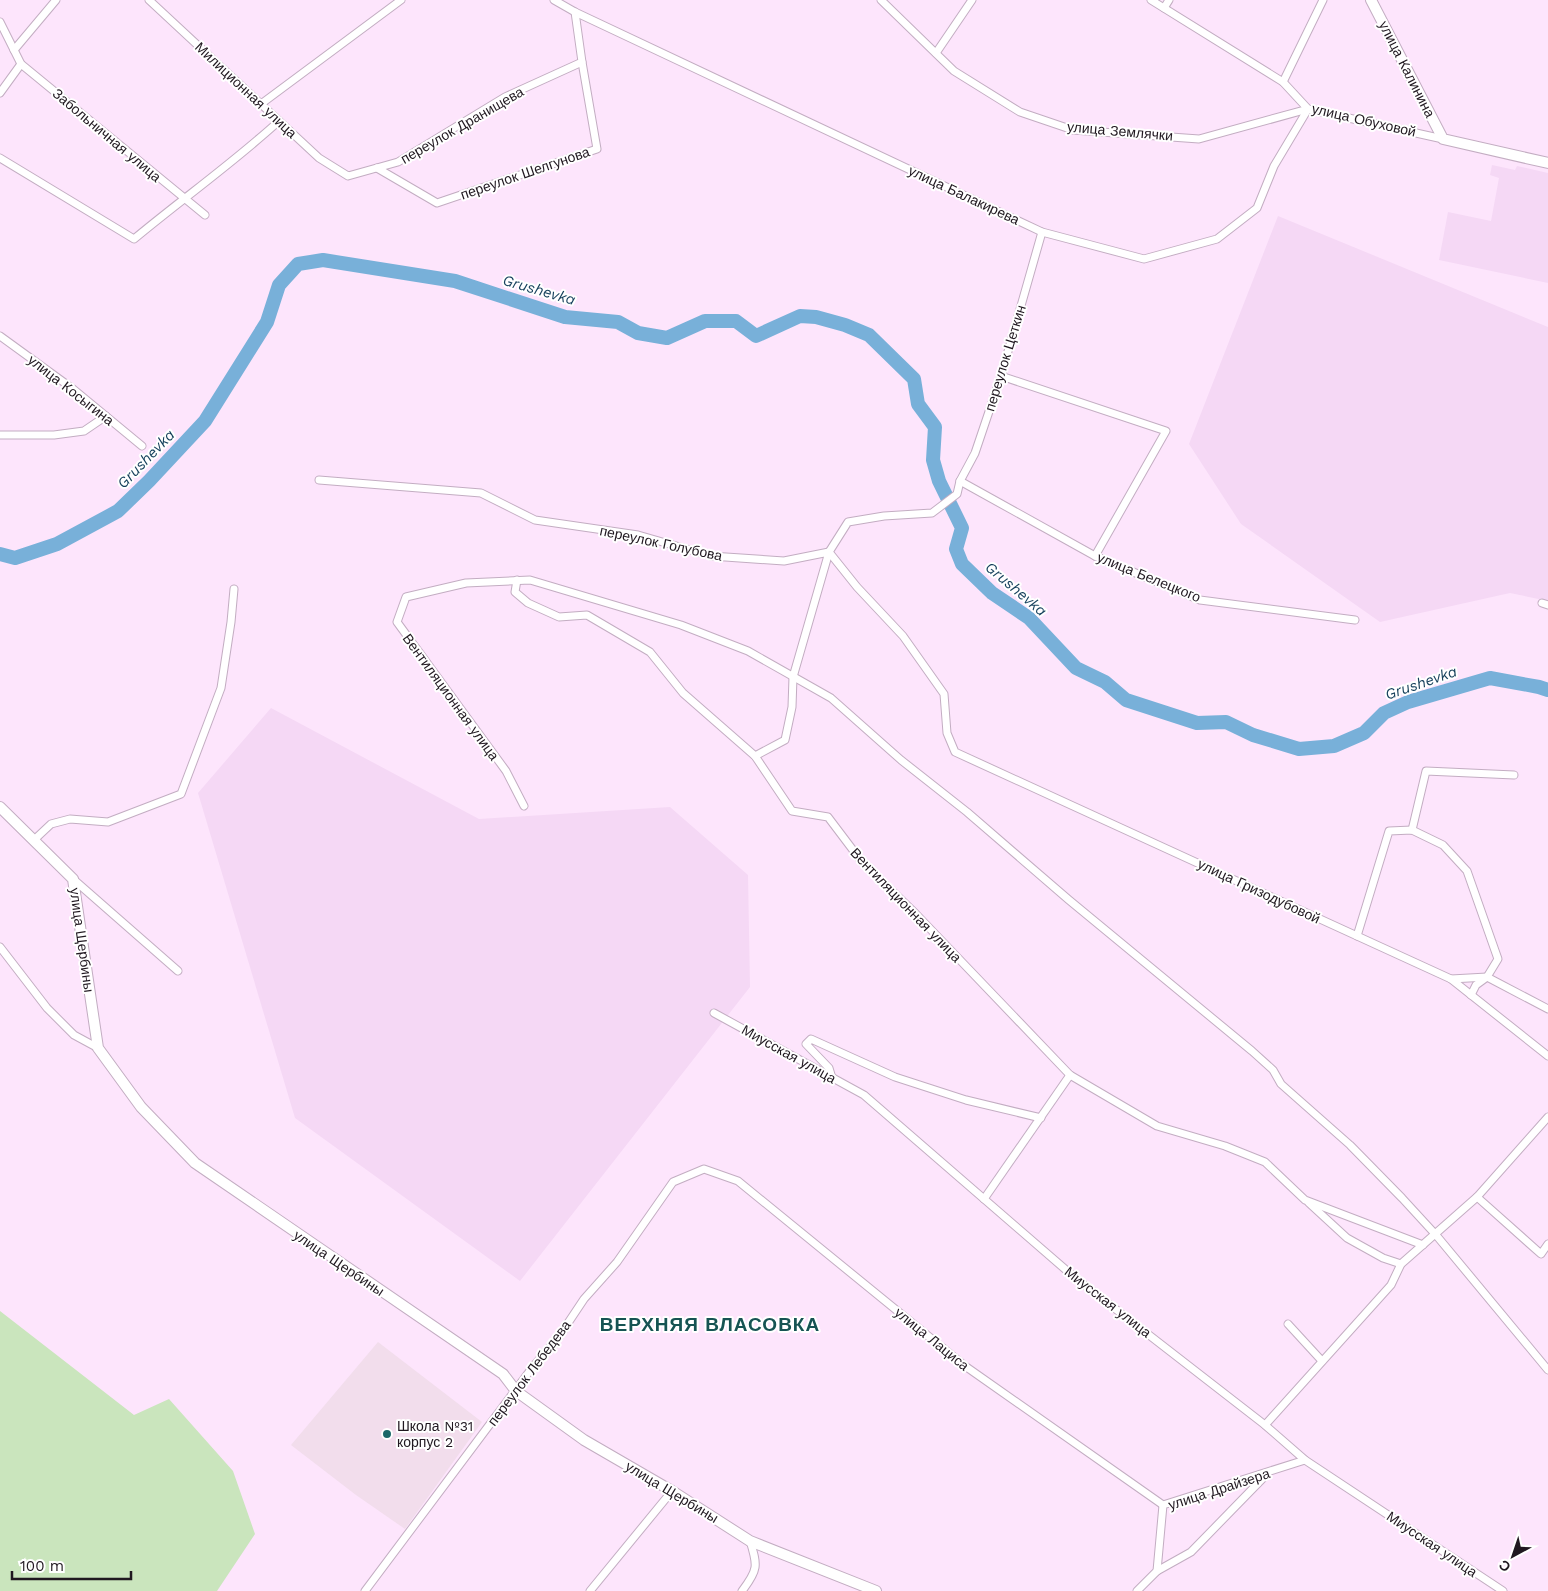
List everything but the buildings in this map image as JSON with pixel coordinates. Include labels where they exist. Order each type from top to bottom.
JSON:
[{"type":"street","points":[[14,50],[56,0]]},
{"type":"street","name":"Милиционная улица","points":[[149,0],[319,158],[348,176]]},
{"type":"street","points":[[261,104],[402,0]]},
{"type":"street","name":"улица Балакирева","points":[[554,0],[575,12],[1042,232],[1144,259],[1217,239],[1257,208],[1274,166],[1308,109]]},
{"type":"street","name":"улица Землячки","points":[[881,0],[954,71],[1020,112],[1073,130],[1199,138],[1308,109]]},
{"type":"street","points":[[936,53],[972,0]]},
{"type":"street","name":"улица Обуховой","points":[[1151,0],[1283,82],[1308,109],[1548,163]]},
{"type":"street","points":[[1164,8],[1169,0]]},
{"type":"street","points":[[1283,82],[1323,0]]},
{"type":"street","name":"улица Калинина","points":[[1371,0],[1443,139]]},
{"type":"street","points":[[575,12],[582,62]]},
{"type":"street","name":"Забольничная улица","points":[[0,22],[21,64],[205,215]]},
{"type":"street","name":"переулок Шелгунова","points":[[377,168],[437,203],[597,149],[582,62]]},
{"type":"street","name":"переулок Дранищева","points":[[348,176],[398,162],[505,98],[582,62]]},
{"type":"street","points":[[0,93],[21,64]]},
{"type":"street","points":[[0,158],[134,239],[183,198],[240,156],[279,121]]},
{"type":"street","name":"переулок Цеткин","points":[[829,552],[848,522],[884,516],[932,513],[957,494],[960,481],[975,453],[1001,376],[1042,232]]},
{"type":"street","name":"улица Косыгина","points":[[0,336],[73,389],[142,446]]},
{"type":"street","points":[[1001,376],[1166,431],[1095,556]]},
{"type":"street","points":[[0,435],[54,435],[84,431],[106,416]]},
{"type":"street","name":"переулок Голубова","points":[[319,480],[481,493],[535,520],[638,536],[711,556],[784,560],[829,552]]},
{"type":"street","name":"улица Белецкого","points":[[960,481],[1095,556],[1200,600],[1355,620]]},
{"type":"street","points":[[755,756],[785,740],[792,707],[792,677],[829,552]]},
{"type":"street","name":"улица Гризодубовой","points":[[829,552],[856,587],[903,636],[944,694],[947,733],[955,752],[1451,979],[1548,1056]]},
{"type":"street","points":[[517,580],[530,580],[681,625],[748,651],[831,698],[901,760],[967,812],[1076,906],[1273,1070],[1281,1084],[1350,1145],[1436,1235],[1548,1370]]},
{"type":"street","name":"Вентиляционная улица","points":[[524,806],[506,771],[397,622],[406,598],[466,583],[517,580],[515,592],[528,603],[559,618],[587,615],[650,652],[683,693],[755,756],[792,811],[828,817],[862,862],[921,920],[1070,1075],[1157,1126],[1225,1146],[1266,1162],[1304,1200],[1347,1238],[1383,1258],[1401,1264]]},
{"type":"street","points":[[34,840],[51,824],[70,819],[108,822],[181,794],[221,688],[234,589]]},
{"type":"street","points":[[1412,830],[1426,771],[1514,775]]},
{"type":"street","points":[[0,807],[73,879],[178,971]]},
{"type":"street","points":[[1356,936],[1389,831],[1412,830],[1443,845],[1467,871],[1498,959],[1487,977],[1476,986],[1472,995]]},
{"type":"street","name":"улица Щербины","points":[[73,879],[98,1048],[140,1107],[195,1163],[504,1374],[516,1391],[584,1440],[672,1491],[750,1541]]},
{"type":"street","points":[[0,947],[47,1008],[74,1035],[98,1048]]},
{"type":"street","points":[[1451,979],[1487,977],[1548,1009]]},
{"type":"street","name":"Миусская улица","points":[[714,1013],[864,1095],[1073,1276],[1265,1425],[1305,1460],[1503,1591]]},
{"type":"street","points":[[832,1078],[829,1068],[806,1044],[810,1039],[895,1077],[966,1100],[1041,1118]]},
{"type":"street","points":[[984,1199],[1070,1075]]},
{"type":"street","points":[[1265,1425],[1392,1285],[1401,1264],[1477,1197],[1548,1117]]},
{"type":"street","name":"переулок Лебедева","points":[[365,1591],[560,1335],[584,1298],[617,1262],[673,1182],[704,1168]]},
{"type":"street","name":"улица Лациса","points":[[704,1168],[738,1181],[964,1366],[1163,1505]]},
{"type":"street","points":[[1477,1197],[1541,1254],[1548,1244]]},
{"type":"street","name":"Вентиляционная улица","points":[[1304,1200],[1423,1245]]},
{"type":"street","points":[[1288,1324],[1322,1362]]},
{"type":"street","name":"улица Драйзера","points":[[1157,1571],[1163,1505],[1305,1460]]},
{"type":"street","points":[[1137,1591],[1157,1571],[1191,1552],[1269,1472]]},
{"type":"street","points":[[590,1591],[672,1491]]},
{"type":"street","points":[[742,1591],[753,1577],[756,1561],[750,1541]]},
{"type":"street","points":[[750,1541],[876,1591]]},
{"type":"shaded area","points":[[1492,165],[1515,170],[1517,166],[1548,173],[1548,283],[1439,260],[1448,212],[1491,221],[1499,178],[1490,175]]},
{"type":"shaded area","points":[[1278,216],[1548,327],[1548,601],[1510,593],[1380,622],[1241,524],[1189,444]]},
{"type":"shaded area","points":[[271,708],[479,819],[670,807],[748,875],[750,987],[520,1281],[295,1118],[198,793]]},
{"type":"shaded area","name":"Школа №31 корпус 2","points":[[378,1342],[482,1422],[405,1529],[356,1495],[291,1445]]},
{"type":"green space","points":[[0,1311],[134,1415],[169,1399],[233,1471],[255,1534],[217,1591],[0,1591]]},
{"type":"waterway","name":"Grushevka","points":[[0,554],[15,558],[57,544],[118,511],[205,421],[267,322],[279,285],[298,264],[323,260],[455,281],[565,317],[618,322],[638,333],[667,338],[705,321],[736,321],[756,336],[800,316],[816,317],[845,325],[869,335],[914,379],[918,404],[935,427],[933,460],[939,481],[962,528],[956,549],[962,564],[992,593],[1029,618],[1076,668],[1105,682],[1126,700],[1197,723],[1226,722],[1253,735],[1299,749],[1334,746],[1364,733],[1384,713],[1408,702],[1490,678],[1548,690]]},
{"type":"place","name":"Школа №31 корпус 2","points":[[387,1434]]},
{"type":"district","name":"ВЕРХНЯЯ ВЛАСОВКА","points":[[710,1324]]}]
